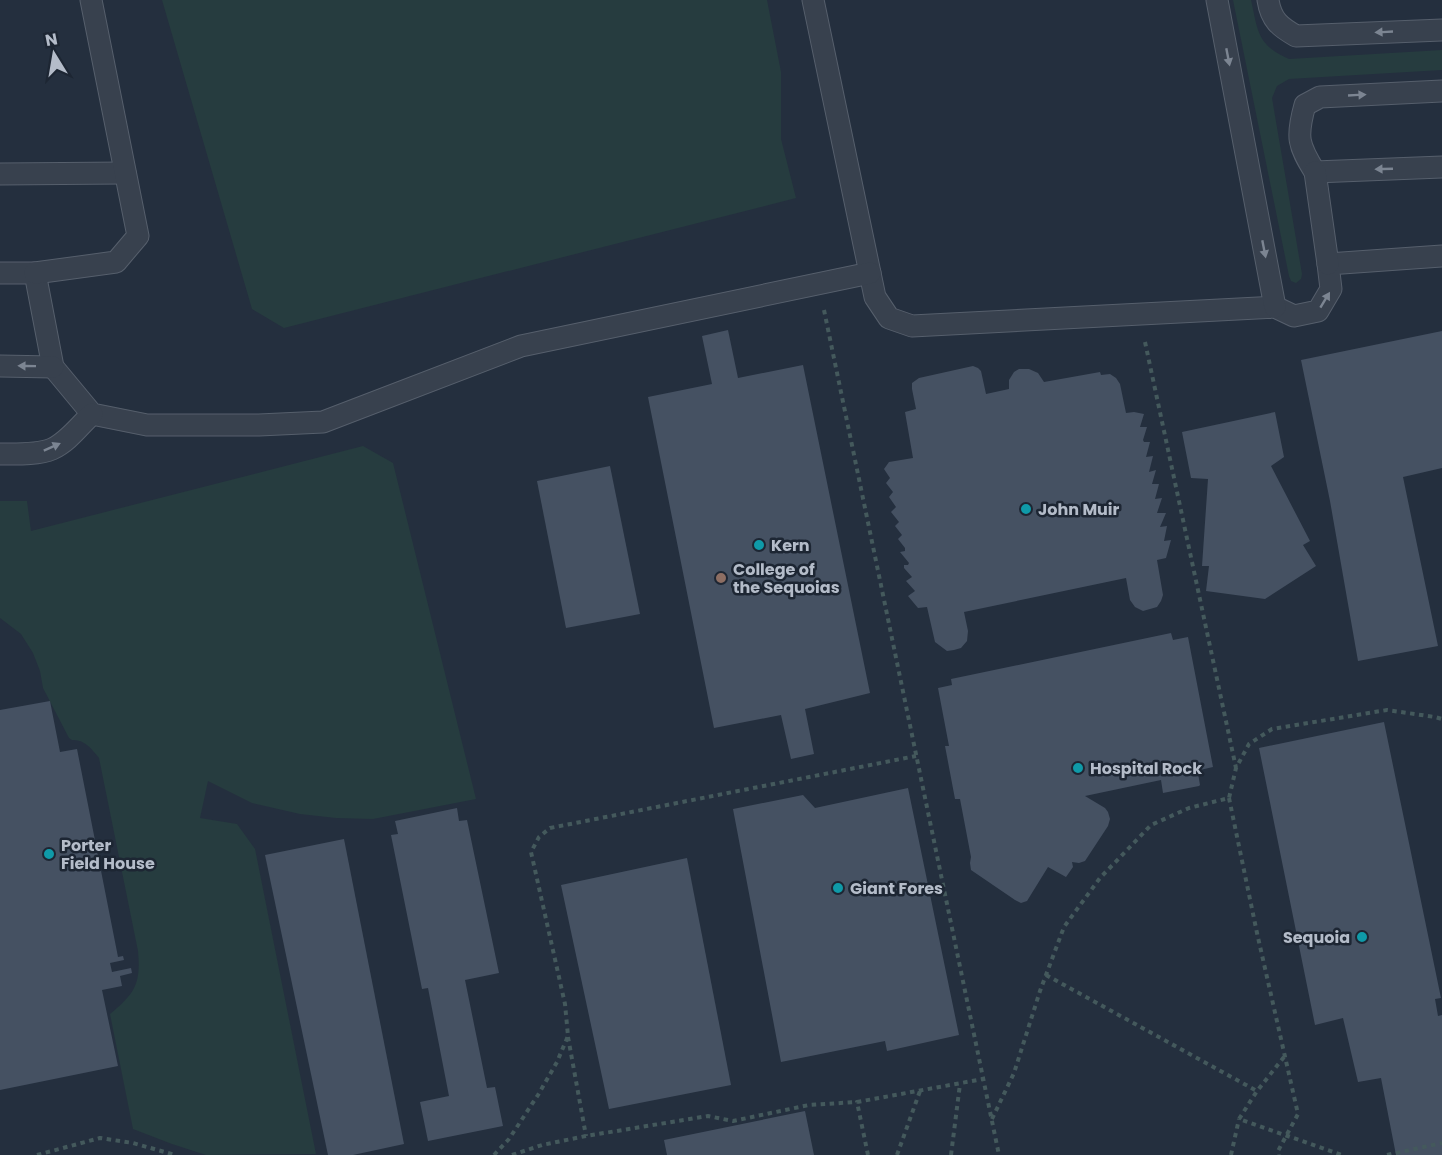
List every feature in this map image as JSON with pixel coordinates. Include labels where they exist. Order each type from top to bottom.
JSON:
[{"type":"lane","points":[[0,273],[35,273],[116,262],[138,236],[91,0]]},
{"type":"lane","points":[[813,0],[875,297],[889,318],[912,326],[1275,307],[1294,316],[1318,311],[1331,290],[1315,172],[1302,152],[1298,128],[1305,105],[1320,97],[1442,91]]},
{"type":"lane","points":[[1217,0],[1275,307]]},
{"type":"lane","points":[[1268,0],[1269,7],[1280,27],[1296,36],[1442,30]]},
{"type":"lane","points":[[1315,172],[1442,167]]},
{"type":"lane","points":[[0,174],[125,172]]},
{"type":"lane","points":[[1328,264],[1442,256]]},
{"type":"lane","points":[[35,273],[53,367],[92,414],[147,425],[259,425],[323,422],[521,346],[870,273]]},
{"type":"lane","points":[[0,366],[53,367]]},
{"type":"lane","points":[[0,454],[30,453],[52,449],[92,414]]},
{"type":"path","points":[[819,284],[999,1155]]},
{"type":"path","points":[[1139,314],[1236,768]]},
{"type":"path","points":[[1279,1155],[1278,1151],[1298,1114],[1229,798],[1236,768],[1249,744],[1272,729],[1387,710],[1442,719]]},
{"type":"path","points":[[586,1136],[568,1036],[565,1004],[531,852],[539,837],[550,828],[916,756]]},
{"type":"path","points":[[992,1120],[1014,1073],[1064,927],[1100,878],[1151,825],[1189,808],[1229,798]]},
{"type":"path","points":[[1046,975],[1257,1091]]},
{"type":"path","points":[[494,1155],[509,1139],[538,1095],[557,1062],[568,1036]]},
{"type":"path","points":[[1231,1155],[1239,1119],[1257,1091],[1285,1056]]},
{"type":"path","points":[[512,1155],[542,1145],[586,1136],[708,1116],[733,1121],[809,1105],[857,1102],[983,1079]]},
{"type":"path","points":[[951,1155],[960,1083]]},
{"type":"path","points":[[897,1155],[920,1090]]},
{"type":"path","points":[[857,1102],[868,1155]]},
{"type":"path","points":[[1239,1119],[1342,1155]]},
{"type":"path","points":[[37,1155],[100,1138],[133,1143],[176,1155]]},
{"type":"path","points":[[1387,1155],[1442,1143]]},
{"type":"green space","points":[[162,0],[767,0],[781,72],[781,139],[796,198],[284,328],[252,309]]},
{"type":"green space","points":[[1233,0],[1251,0],[1261,36],[1278,54],[1289,59],[1442,50],[1442,70],[1289,79],[1277,86],[1272,98],[1302,274],[1301,279],[1296,283],[1291,281],[1289,276]]},
{"type":"green space","points":[[363,446],[393,463],[476,799],[373,819],[336,818],[300,814],[252,803],[208,781],[200,818],[237,824],[255,849],[316,1154],[206,1155],[133,1129],[110,1014],[131,994],[137,980],[138,951],[99,758],[84,743],[69,738],[43,688],[33,653],[21,634],[0,618],[0,501],[27,501],[31,531]]},
{"type":"building","name":"Kern","points":[[728,330],[738,378],[803,365],[870,693],[805,709],[814,754],[791,759],[781,715],[714,728],[648,397],[712,384],[702,336]]},
{"type":"building","points":[[1442,331],[1442,468],[1403,477],[1438,646],[1358,661],[1330,501],[1301,360]]},
{"type":"building","name":"John Muir","points":[[973,366],[981,371],[986,394],[1009,389],[1009,380],[1019,369],[1029,369],[1038,373],[1044,382],[1100,372],[1101,375],[1110,374],[1120,384],[1126,413],[1144,414],[1140,427],[1147,427],[1143,440],[1150,442],[1146,457],[1153,456],[1149,472],[1156,470],[1152,484],[1159,484],[1155,499],[1162,498],[1157,513],[1166,513],[1160,527],[1167,526],[1164,541],[1171,540],[1166,558],[1157,560],[1163,595],[1157,607],[1143,611],[1135,607],[1130,600],[1126,578],[964,612],[968,631],[967,641],[961,648],[947,651],[935,642],[927,607],[918,608],[908,596],[915,591],[906,581],[912,577],[904,568],[904,565],[909,563],[900,552],[905,551],[905,548],[898,539],[902,535],[895,526],[899,522],[891,512],[896,507],[889,497],[893,492],[886,483],[890,478],[884,469],[889,462],[913,458],[905,412],[916,409],[912,383],[919,378]]},
{"type":"building","points":[[1275,412],[1284,457],[1271,466],[1310,541],[1303,545],[1316,566],[1265,599],[1206,591],[1209,566],[1202,566],[1208,479],[1191,478],[1182,432]]},
{"type":"building","points":[[610,466],[640,614],[566,628],[537,481]]},
{"type":"building","name":"Hospital Rock","points":[[1171,633],[1173,640],[1188,637],[1213,767],[1200,770],[1201,772],[1198,773],[1200,785],[1163,793],[1161,780],[1085,796],[1105,808],[1110,819],[1108,826],[1085,861],[1072,862],[1073,867],[1066,877],[1048,867],[1027,901],[1021,903],[1015,900],[971,870],[971,857],[960,799],[955,799],[945,746],[949,746],[938,688],[952,685],[951,679]]},
{"type":"building","name":"Porter Field House","points":[[50,701],[60,752],[77,749],[118,957],[123,956],[124,960],[110,963],[112,972],[131,968],[132,973],[120,976],[122,986],[102,990],[118,1066],[0,1090],[0,710]]},
{"type":"building","name":"Sequoia","points":[[1384,722],[1441,998],[1435,999],[1438,1016],[1442,1015],[1442,1155],[1396,1155],[1381,1078],[1358,1082],[1343,1018],[1315,1025],[1259,748]]},
{"type":"building","name":"Giant Fores","points":[[908,788],[959,1035],[887,1051],[885,1041],[781,1062],[733,809],[803,795],[815,808]]},
{"type":"building","points":[[457,808],[459,821],[467,820],[499,973],[465,980],[487,1088],[495,1087],[503,1126],[428,1141],[420,1102],[449,1096],[428,988],[422,989],[391,835],[398,834],[395,821]]},
{"type":"building","points":[[344,839],[404,1144],[353,1155],[328,1155],[265,855]]},
{"type":"building","points":[[687,858],[731,1085],[609,1109],[561,885]]},
{"type":"building","points":[[805,1111],[814,1155],[667,1155],[664,1140]]},
{"type":"place","name":"John Muir","points":[[1026,509]]},
{"type":"place","name":"Kern","points":[[759,545]]},
{"type":"place","name":"College of the Sequoias","points":[[721,578]]},
{"type":"place","name":"Hospital Rock","points":[[1078,768]]},
{"type":"place","name":"Porter Field House","points":[[49,854]]},
{"type":"place","name":"Giant Fores","points":[[838,888]]},
{"type":"place","name":"Sequoia","points":[[1362,937]]}]
